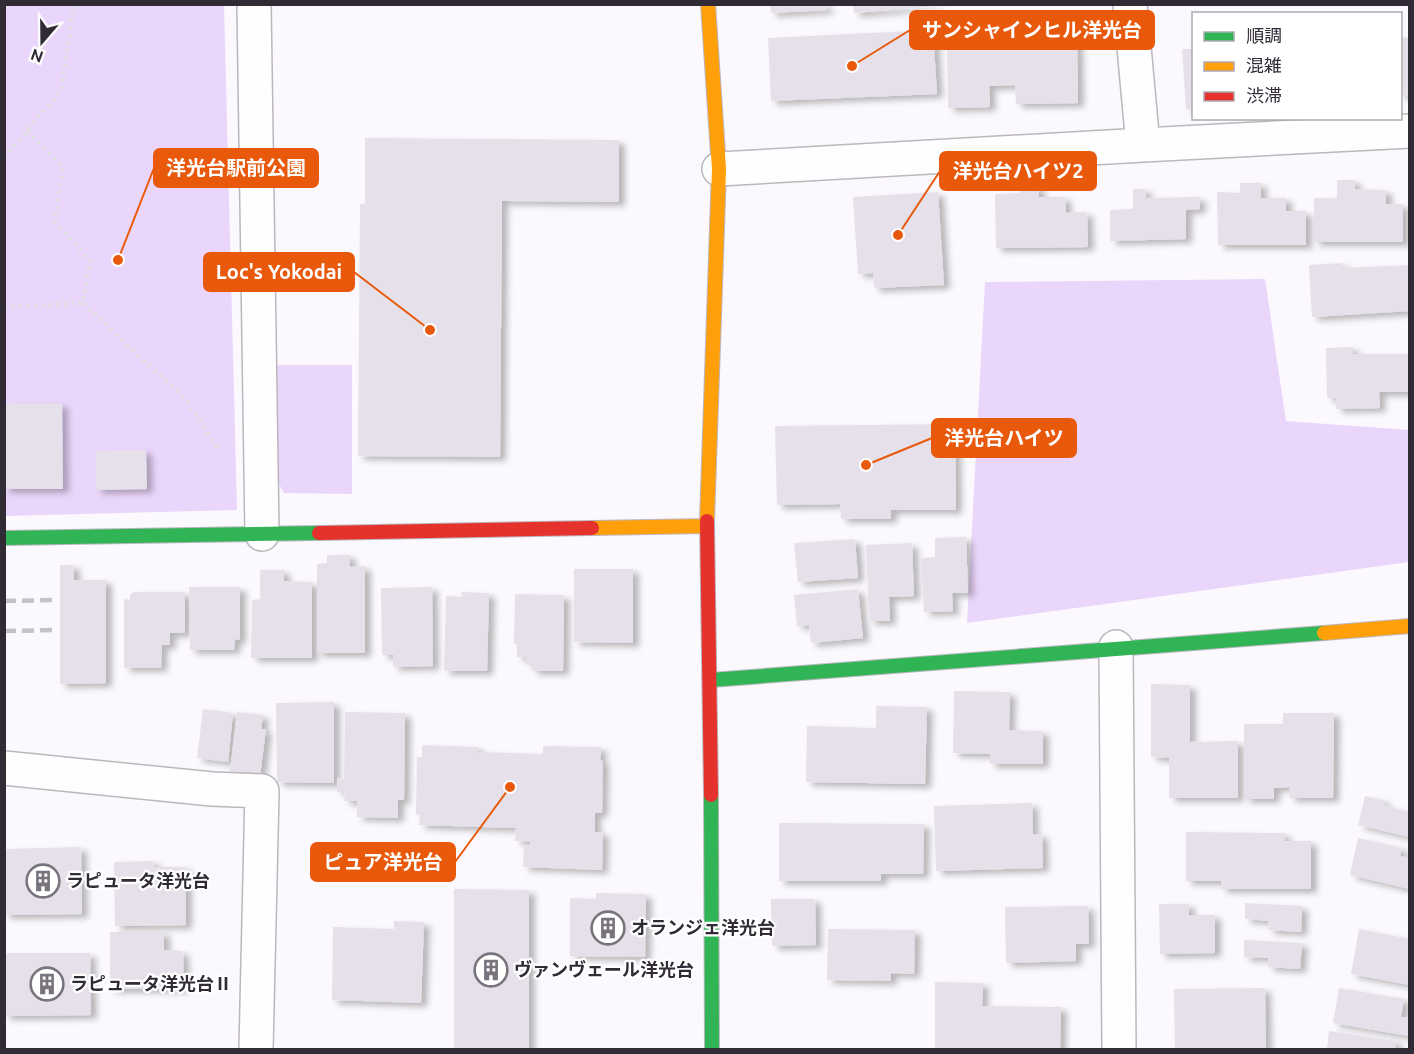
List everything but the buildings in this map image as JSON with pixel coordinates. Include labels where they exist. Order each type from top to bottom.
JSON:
[{"type":"street","points":[[254,4],[262,534]]},
{"type":"street","points":[[708,4],[718,169],[707,526],[711,680],[712,1050]]},
{"type":"street","points":[[1130,4],[1143,145]]},
{"type":"street","points":[[718,169],[1410,131]]},
{"type":"street","points":[[4,538],[707,526]]},
{"type":"street","points":[[711,680],[1410,626]]},
{"type":"street","points":[[1116,647],[1119,1050]]},
{"type":"street","points":[[4,768],[212,789],[262,791],[256,1050]]},
{"type":"path","points":[[4,158],[61,90],[74,4]]},
{"type":"path","points":[[27,131],[63,167],[56,221],[90,261],[83,303]]},
{"type":"path","points":[[4,307],[83,303],[188,402],[219,450]]},
{"type":"shaded area","points":[[4,5],[224,5],[237,510],[5,516]]},
{"type":"shaded area","points":[[1265,279],[1286,421],[1409,430],[1409,562],[967,623],[985,282]]},
{"type":"shaded area","points":[[276,365],[352,365],[352,494],[284,493],[276,479]]},
{"type":"railway","points":[[4,601],[54,600]]},
{"type":"railway","points":[[4,631],[54,630]]},
{"type":"traffic: fast","points":[[4,538],[319,533]]},
{"type":"traffic: fast","points":[[711,680],[1324,633]]},
{"type":"traffic: fast","points":[[711,795],[712,1050]]},
{"type":"traffic: slow","points":[[707,521],[719,169],[708,4]]},
{"type":"traffic: slow","points":[[592,528],[707,526]]},
{"type":"traffic: slow","points":[[1324,633],[1410,626]]},
{"type":"traffic: jam","points":[[707,521],[711,795]]},
{"type":"traffic: jam","points":[[319,533],[592,528]]},
{"type":"place","name":"サンシャインヒル洋光台","points":[[852,66]]},
{"type":"place","name":"洋光台ハイツ2","points":[[898,235]]},
{"type":"place","name":"洋光台駅前公園","points":[[118,260]]},
{"type":"place","name":"Loc's Yokodai","points":[[430,330]]},
{"type":"place","name":"洋光台ハイツ","points":[[866,465]]},
{"type":"place","name":"ピュア洋光台","points":[[510,787]]},
{"type":"place","name":"ラピュータ洋光台","points":[[43,881]]},
{"type":"place","name":"オランジェ洋光台","points":[[608,928]]},
{"type":"place","name":"ヴァンヴェール洋光台","points":[[491,970]]},
{"type":"place","name":"ラピュータ洋光台Ⅱ","points":[[47,984]]}]
